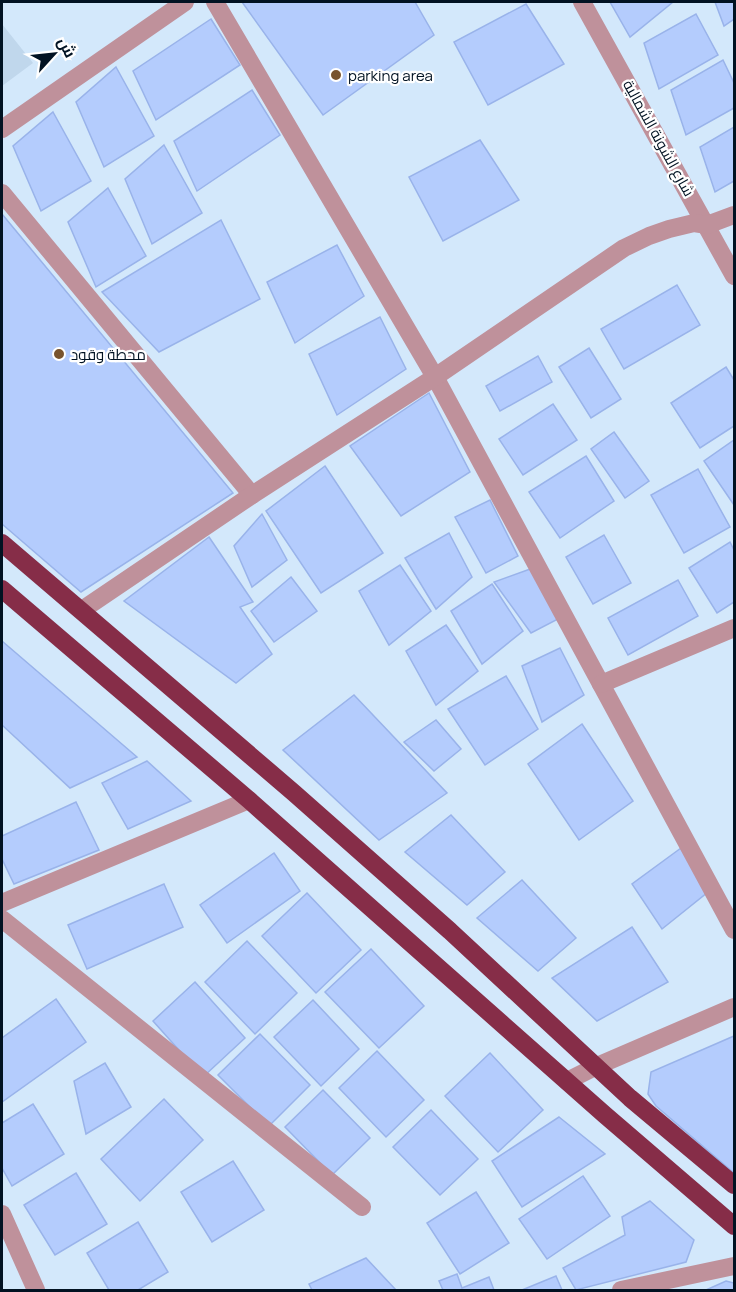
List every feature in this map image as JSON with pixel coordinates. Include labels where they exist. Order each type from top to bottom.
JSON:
[{"type":"highway","points":[[2,543],[294,793],[450,931],[630,1098],[735,1185]]},
{"type":"highway","points":[[2,589],[249,800],[735,1226]]},
{"type":"street","points":[[2,129],[185,2]]},
{"type":"street","points":[[215,2],[435,376],[735,930]]},
{"type":"street","name":"شارع الشونة الشمالية","points":[[582,2],[735,276]]},
{"type":"street","points":[[2,193],[252,495]]},
{"type":"street","points":[[82,610],[624,248],[649,236],[680,226],[707,225],[735,215]]},
{"type":"street","points":[[601,684],[735,628]]},
{"type":"street","points":[[2,903],[249,800]]},
{"type":"street","points":[[2,919],[362,1207]]},
{"type":"street","points":[[567,1081],[735,1007]]},
{"type":"street","points":[[2,1214],[36,1290]]},
{"type":"street","points":[[621,1290],[735,1266]]},
{"type":"shaded area","points":[[2,24],[33,63],[2,86]]},
{"type":"building","name":"parking area","points":[[242,2],[415,2],[434,35],[323,115]]},
{"type":"building","points":[[610,2],[673,2],[630,37]]},
{"type":"building","points":[[715,2],[734,2],[734,19],[724,26]]},
{"type":"building","points":[[526,4],[564,64],[488,105],[454,42]]},
{"type":"building","points":[[696,14],[718,55],[659,89],[644,43]]},
{"type":"building","points":[[211,19],[240,65],[156,120],[133,71]]},
{"type":"building","points":[[723,60],[734,83],[734,108],[686,135],[671,90]]},
{"type":"building","points":[[116,67],[154,136],[104,167],[76,102]]},
{"type":"building","points":[[252,90],[280,135],[197,191],[174,141]]},
{"type":"building","points":[[53,112],[91,181],[41,211],[13,146]]},
{"type":"building","points":[[734,127],[734,181],[715,192],[700,147]]},
{"type":"building","points":[[480,140],[519,200],[443,241],[409,177]]},
{"type":"building","points":[[164,145],[202,213],[152,244],[125,179]]},
{"type":"building","points":[[108,188],[146,256],[96,287],[68,222]]},
{"type":"building","name":"محطة وقود","points":[[2,214],[233,493],[81,592],[2,524]]},
{"type":"building","points":[[221,220],[260,299],[159,352],[102,292]]},
{"type":"building","points":[[337,245],[364,296],[295,343],[267,282]]},
{"type":"building","points":[[677,285],[700,325],[624,369],[601,329]]},
{"type":"building","points":[[380,317],[406,369],[337,415],[309,354]]},
{"type":"building","points":[[589,348],[621,399],[591,418],[559,367]]},
{"type":"building","points":[[538,356],[552,382],[500,411],[486,386]]},
{"type":"building","points":[[726,367],[734,380],[734,426],[700,448],[671,403]]},
{"type":"building","points":[[429,393],[470,472],[401,516],[350,446]]},
{"type":"building","points":[[553,404],[577,440],[523,475],[499,439]]},
{"type":"building","points":[[614,432],[649,481],[625,498],[591,449]]},
{"type":"building","points":[[734,440],[734,505],[704,461]]},
{"type":"building","points":[[586,456],[614,501],[560,538],[529,492]]},
{"type":"building","points":[[325,466],[383,553],[321,593],[266,511]]},
{"type":"building","points":[[698,469],[730,527],[684,553],[651,495]]},
{"type":"building","points":[[490,500],[518,556],[486,573],[455,517]]},
{"type":"building","points":[[262,514],[287,560],[252,587],[234,546]]},
{"type":"building","points":[[449,533],[472,577],[436,609],[405,558]]},
{"type":"building","points":[[604,535],[631,583],[593,604],[566,557]]},
{"type":"building","points":[[209,537],[253,602],[240,607],[272,654],[236,683],[124,601]]},
{"type":"building","points":[[730,542],[734,550],[734,602],[717,613],[689,568]]},
{"type":"building","points":[[400,565],[431,611],[389,645],[359,591]]},
{"type":"building","points":[[533,568],[560,618],[531,633],[494,582]]},
{"type":"building","points":[[291,577],[317,611],[274,642],[251,611]]},
{"type":"building","points":[[678,580],[698,616],[628,655],[608,618]]},
{"type":"building","points":[[492,584],[523,631],[482,664],[451,611]]},
{"type":"building","points":[[446,625],[478,671],[436,705],[406,651]]},
{"type":"building","points":[[2,641],[137,757],[70,788],[2,725]]},
{"type":"building","points":[[560,648],[584,695],[542,722],[522,666]]},
{"type":"building","points":[[506,676],[538,729],[485,765],[448,709]]},
{"type":"building","points":[[354,695],[447,793],[379,840],[283,750]]},
{"type":"building","points":[[436,720],[461,749],[434,771],[404,742]]},
{"type":"building","points":[[582,724],[633,801],[579,840],[528,764]]},
{"type":"building","points":[[147,761],[191,801],[128,829],[102,783]]},
{"type":"building","points":[[76,802],[99,850],[14,884],[2,859],[2,836]]},
{"type":"building","points":[[451,815],[505,872],[467,905],[405,852]]},
{"type":"building","points":[[681,848],[708,892],[662,929],[632,884]]},
{"type":"building","points":[[274,853],[300,891],[227,943],[200,905]]},
{"type":"building","points":[[522,880],[576,938],[538,971],[477,918]]},
{"type":"building","points":[[164,884],[183,927],[87,969],[68,925]]},
{"type":"building","points":[[307,893],[361,950],[316,993],[262,936]]},
{"type":"building","points":[[632,927],[668,982],[597,1021],[552,978]]},
{"type":"building","points":[[247,941],[297,993],[255,1034],[205,982]]},
{"type":"building","points":[[371,949],[424,1006],[379,1048],[325,992]]},
{"type":"building","points":[[195,982],[245,1038],[203,1077],[153,1021]]},
{"type":"building","points":[[56,999],[86,1042],[2,1102],[2,1038]]},
{"type":"building","points":[[313,1000],[359,1049],[321,1086],[274,1037]]},
{"type":"building","points":[[260,1034],[310,1085],[269,1126],[218,1075]]},
{"type":"building","points":[[734,1036],[734,1173],[656,1106],[648,1094],[651,1072]]},
{"type":"building","points":[[377,1051],[424,1100],[386,1137],[339,1088]]},
{"type":"building","points":[[490,1053],[543,1110],[498,1152],[445,1096]]},
{"type":"building","points":[[105,1063],[131,1107],[86,1134],[74,1081]]},
{"type":"building","points":[[323,1090],[370,1138],[332,1175],[285,1127]]},
{"type":"building","points":[[164,1099],[203,1140],[140,1201],[101,1159]]},
{"type":"building","points":[[33,1104],[64,1154],[12,1186],[2,1168],[2,1123]]},
{"type":"building","points":[[431,1110],[478,1159],[440,1195],[393,1147]]},
{"type":"building","points":[[559,1117],[605,1154],[522,1207],[492,1161]]},
{"type":"building","points":[[233,1161],[264,1210],[212,1242],[181,1192]]},
{"type":"building","points":[[76,1173],[107,1224],[55,1255],[24,1205]]},
{"type":"building","points":[[583,1176],[610,1216],[547,1259],[519,1219]]},
{"type":"building","points":[[476,1192],[509,1243],[460,1274],[427,1223]]},
{"type":"building","points":[[650,1201],[694,1240],[686,1262],[576,1290],[563,1268],[625,1235],[622,1217]]},
{"type":"building","points":[[138,1222],[168,1272],[138,1290],[109,1290],[87,1253]]},
{"type":"building","points":[[366,1258],[396,1290],[312,1290],[309,1284]]},
{"type":"building","points":[[457,1274],[462,1288],[489,1277],[494,1290],[443,1290],[439,1281]]},
{"type":"building","points":[[556,1276],[562,1290],[522,1290]]},
{"type":"building","points":[[726,1281],[734,1283],[734,1290],[706,1290]]},
{"type":"place","name":"parking area","points":[[336,75]]},
{"type":"place","name":"محطة وقود","points":[[59,354]]}]
